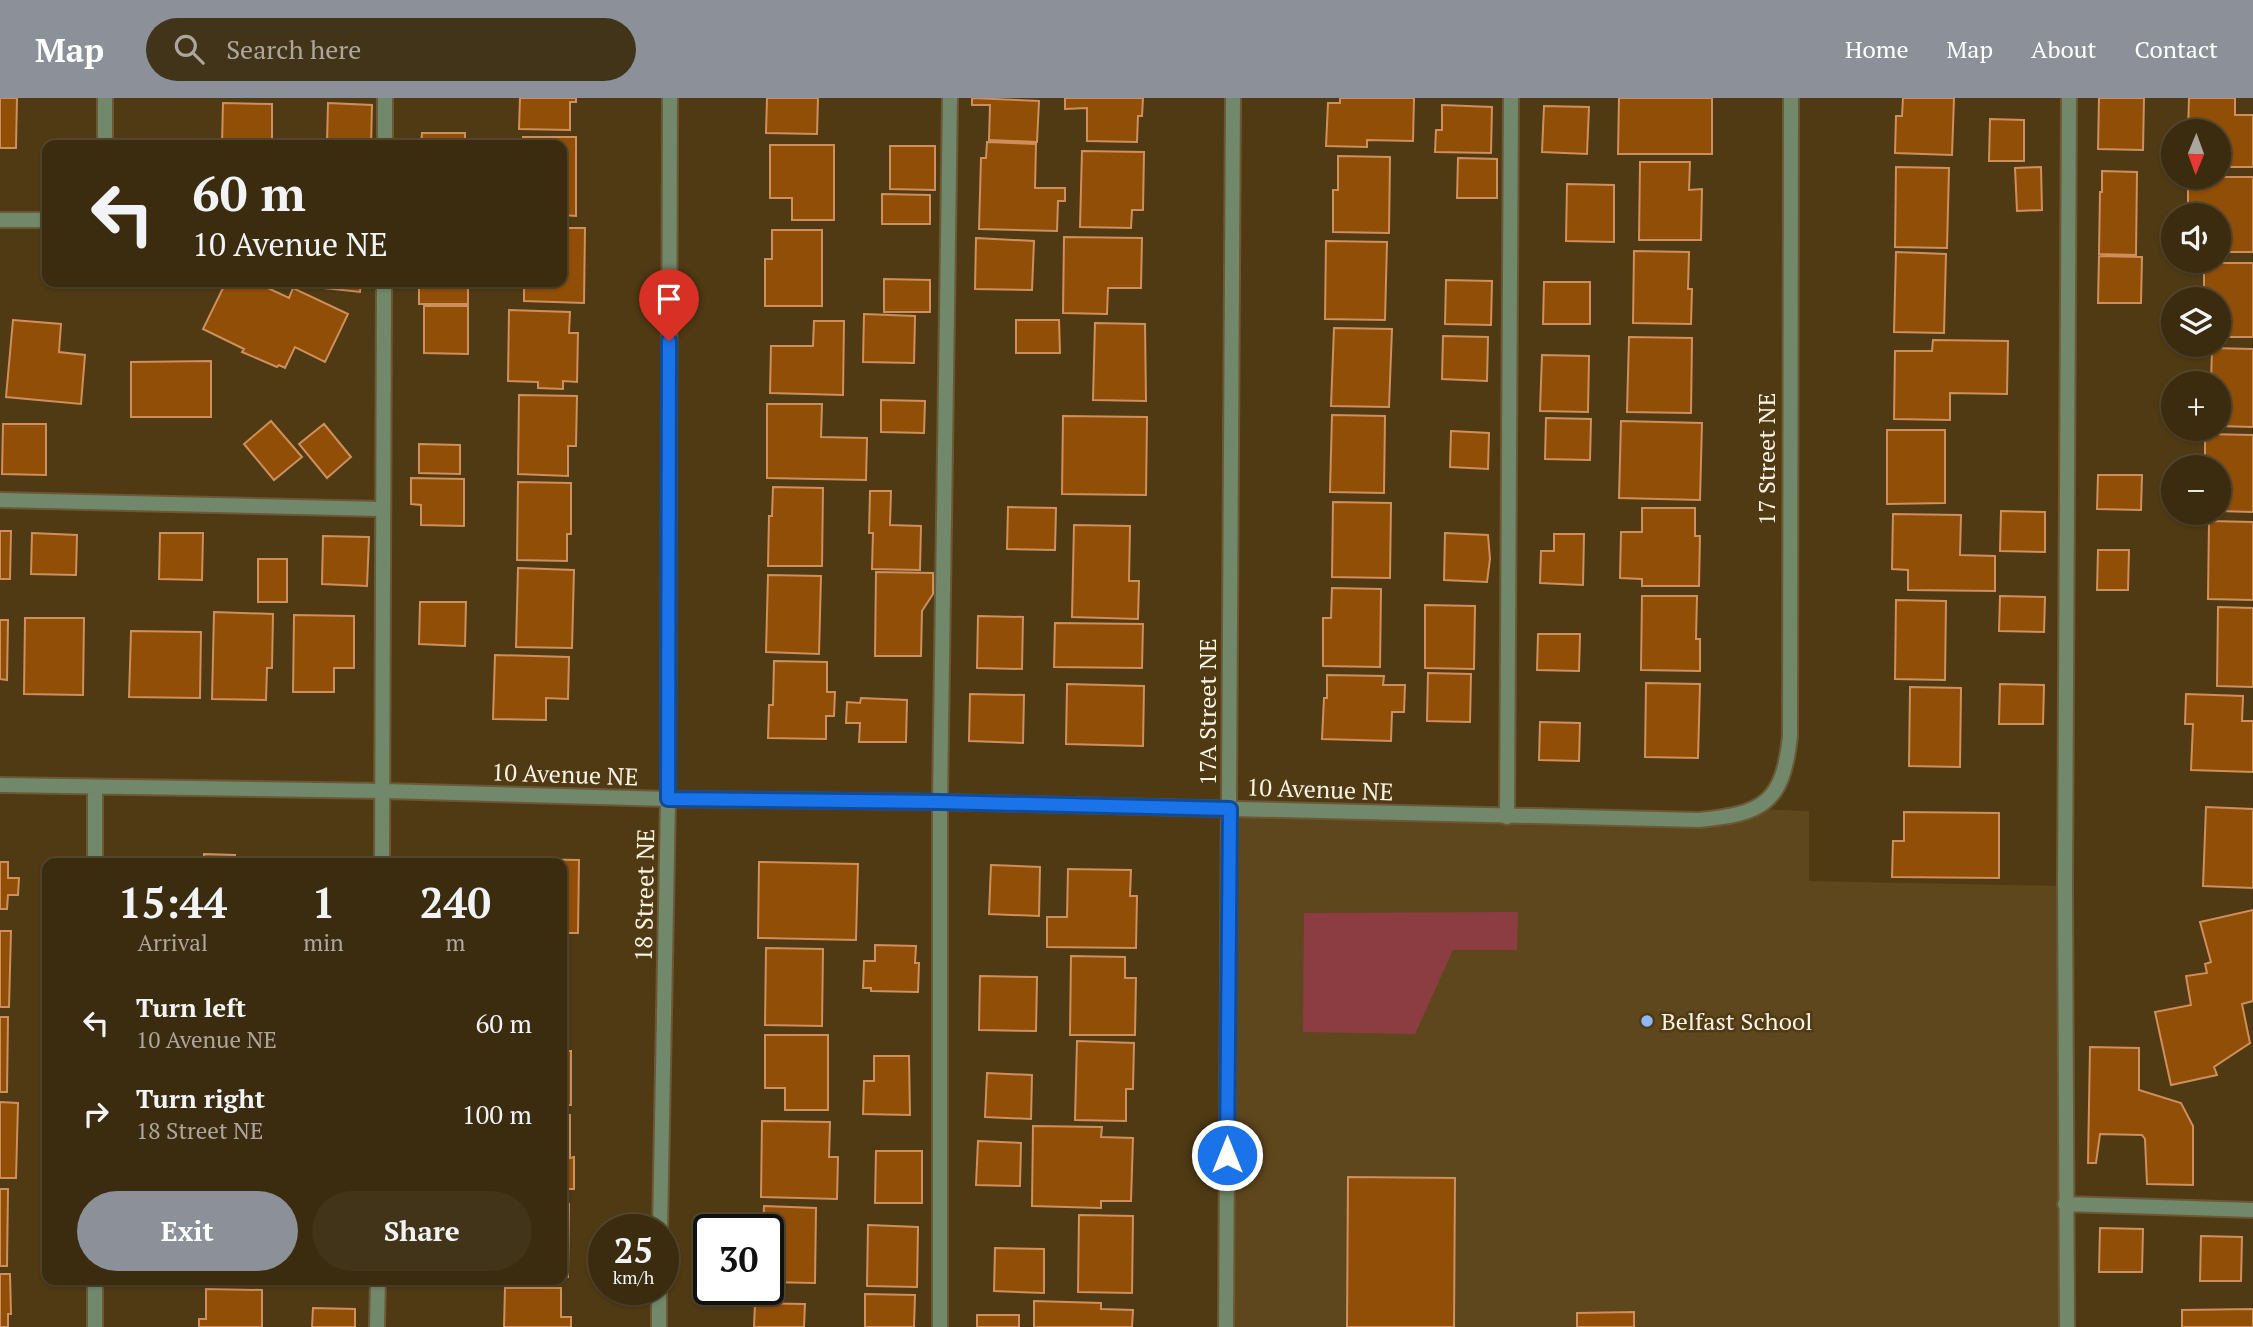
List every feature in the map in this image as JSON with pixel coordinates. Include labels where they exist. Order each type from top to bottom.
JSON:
[{"type":"street","points":[[105,98],[105,140]]},
{"type":"street","points":[[385,140],[386,98]]},
{"type":"street","name":"18 Street NE","points":[[660,1214],[668,799],[670,98]]},
{"type":"street","points":[[940,1327],[940,802],[950,98]]},
{"type":"street","name":"17A Street NE","points":[[1226,1327],[1233,98]]},
{"type":"street","points":[[1507,817],[1511,98]]},
{"type":"street","name":"17 Street NE","points":[[1756,809],[1782,780],[1790,736],[1791,98]]},
{"type":"street","points":[[2067,1327],[2065,1204],[2069,98]]},
{"type":"street","points":[[0,220],[42,220]]},
{"type":"street","points":[[382,858],[381,509],[384,287]]},
{"type":"street","points":[[0,500],[381,509]]},
{"type":"street","name":"10 Avenue NE","points":[[0,785],[940,802],[1699,820],[1728,817],[1756,809]]},
{"type":"street","points":[[94,787],[94,858]]},
{"type":"street","points":[[2065,1204],[2253,1210]]},
{"type":"street","points":[[95,1285],[95,1327]]},
{"type":"street","points":[[377,1327],[378,1285]]},
{"type":"street","points":[[659,1305],[659,1327]]},
{"type":"shaded area","name":"Belfast School","points":[[1230,809],[1699,820],[1756,809],[1809,811],[1809,881],[2065,886],[2067,1327],[1226,1327]]},
{"type":"shaded area","points":[[1518,912],[1517,950],[1453,950],[1415,1034],[1303,1032],[1304,913]]},
{"type":"building","points":[[0,98],[17,98],[16,148],[0,148]]},
{"type":"building","points":[[520,98],[576,98],[576,102],[570,102],[570,130],[519,129]]},
{"type":"building","points":[[767,98],[818,98],[817,134],[766,133]]},
{"type":"building","points":[[972,98],[1039,101],[1037,142],[989,140],[990,105],[972,105]]},
{"type":"building","points":[[1065,98],[1143,98],[1142,116],[1138,116],[1137,142],[1087,141],[1087,108],[1065,109]]},
{"type":"building","points":[[1340,98],[1414,98],[1413,141],[1367,140],[1367,147],[1326,146],[1328,103],[1340,103]]},
{"type":"building","points":[[1619,98],[1712,98],[1712,154],[1618,154]]},
{"type":"building","points":[[1903,98],[1954,98],[1952,155],[1895,153],[1896,116],[1902,116]]},
{"type":"building","points":[[2099,98],[2144,98],[2143,150],[2098,149]]},
{"type":"building","points":[[2189,98],[2235,98],[2235,115],[2253,115],[2253,167],[2231,167],[2231,119],[2188,119]]},
{"type":"building","points":[[223,103],[272,104],[272,140],[222,140]]},
{"type":"building","points":[[328,103],[372,105],[371,140],[327,140]]},
{"type":"building","points":[[1442,105],[1492,107],[1491,153],[1435,152],[1436,130],[1442,130]]},
{"type":"building","points":[[1544,106],[1589,107],[1587,154],[1542,152]]},
{"type":"building","points":[[1990,119],[2024,120],[2024,161],[1989,161]]},
{"type":"building","points":[[422,133],[465,133],[465,140],[421,140]]},
{"type":"building","points":[[523,137],[576,137],[576,216],[567,215],[567,140],[523,140]]},
{"type":"building","points":[[987,142],[1036,144],[1035,188],[1065,188],[1065,201],[1058,201],[1057,231],[979,229],[981,158],[986,158]]},
{"type":"building","points":[[770,145],[834,145],[834,220],[792,220],[792,198],[770,198]]},
{"type":"building","points":[[890,146],[935,146],[935,190],[890,189]]},
{"type":"building","points":[[1082,151],[1144,152],[1143,210],[1132,210],[1131,228],[1080,227]]},
{"type":"building","points":[[1338,156],[1390,157],[1389,233],[1333,232],[1333,190],[1338,190]]},
{"type":"building","points":[[1458,158],[1497,159],[1497,198],[1457,198]]},
{"type":"building","points":[[1640,162],[1690,162],[1689,190],[1702,189],[1701,240],[1639,240]]},
{"type":"building","points":[[1896,167],[1949,168],[1947,248],[1895,247]]},
{"type":"building","points":[[2041,167],[2042,210],[2017,211],[2015,168]]},
{"type":"building","points":[[2102,171],[2137,172],[2136,255],[2099,254]]},
{"type":"building","points":[[2231,177],[2253,177],[2253,252],[2231,252],[2231,203],[2188,203],[2188,189],[2231,189]]},
{"type":"building","points":[[1567,184],[1614,185],[1614,242],[1566,241]]},
{"type":"building","points":[[882,194],[930,195],[930,224],[882,224]]},
{"type":"building","points":[[567,228],[585,228],[584,303],[524,301],[524,287],[567,287]]},
{"type":"building","points":[[772,230],[822,230],[822,306],[765,306],[765,259],[772,259]]},
{"type":"building","points":[[1064,237],[1142,238],[1141,288],[1108,288],[1107,314],[1063,313]]},
{"type":"building","points":[[976,238],[1034,241],[1032,290],[975,289]]},
{"type":"building","points":[[1326,241],[1387,242],[1385,320],[1325,319]]},
{"type":"building","points":[[1634,251],[1689,252],[1691,324],[1633,323]]},
{"type":"building","points":[[1896,252],[1946,254],[1944,333],[1894,332]]},
{"type":"building","points":[[2099,256],[2142,257],[2141,303],[2098,303]]},
{"type":"building","points":[[2231,263],[2253,263],[2253,337],[2231,337],[2231,287],[2204,287],[2204,273],[2231,273]]},
{"type":"building","points":[[884,279],[930,280],[930,312],[884,312]]},
{"type":"building","points":[[1446,280],[1492,281],[1491,325],[1445,324]]},
{"type":"building","points":[[1544,282],[1590,282],[1590,324],[1543,324]]},
{"type":"building","points":[[224,287],[265,287],[289,298],[293,288],[348,314],[325,362],[295,347],[285,368],[242,352],[244,349],[203,329]]},
{"type":"building","points":[[315,287],[360,287],[360,292]]},
{"type":"building","points":[[419,287],[468,287],[468,304],[419,304]]},
{"type":"building","points":[[424,306],[468,306],[468,354],[424,353]]},
{"type":"building","points":[[509,310],[570,312],[569,333],[578,333],[577,382],[563,381],[563,389],[538,388],[538,382],[508,381]]},
{"type":"building","points":[[864,314],[915,316],[914,363],[863,362]]},
{"type":"building","points":[[13,320],[61,324],[59,352],[85,355],[81,404],[6,397]]},
{"type":"building","points":[[1016,320],[1059,320],[1060,353],[1016,353]]},
{"type":"building","points":[[814,321],[844,321],[843,395],[770,393],[771,346],[813,346]]},
{"type":"building","points":[[1095,323],[1145,324],[1146,401],[1093,400]]},
{"type":"building","points":[[1334,328],[1392,329],[1389,407],[1331,406]]},
{"type":"building","points":[[1443,336],[1488,337],[1487,381],[1442,379]]},
{"type":"building","points":[[1629,337],[1692,338],[1691,413],[1627,412]]},
{"type":"building","points":[[1933,340],[2008,341],[2007,394],[1950,393],[1950,420],[1894,419],[1895,351],[1932,351]]},
{"type":"building","points":[[2231,348],[2253,349],[2253,427],[2231,426],[2231,371],[2211,371],[2212,357],[2231,357]]},
{"type":"building","points":[[1542,355],[1589,356],[1588,412],[1540,411]]},
{"type":"building","points":[[211,361],[211,417],[131,417],[131,362]]},
{"type":"building","points":[[519,395],[577,396],[576,446],[568,446],[568,476],[518,474]]},
{"type":"building","points":[[881,400],[925,401],[924,433],[881,432]]},
{"type":"building","points":[[767,404],[822,404],[821,437],[867,438],[866,480],[767,478]]},
{"type":"building","points":[[1332,415],[1385,416],[1384,493],[1330,492]]},
{"type":"building","points":[[1063,416],[1147,417],[1146,495],[1062,494]]},
{"type":"building","points":[[1546,418],[1591,419],[1590,460],[1545,459]]},
{"type":"building","points":[[271,421],[302,457],[274,480],[244,444]]},
{"type":"building","points":[[1621,421],[1702,423],[1700,500],[1619,498]]},
{"type":"building","points":[[3,424],[46,424],[46,475],[2,474]]},
{"type":"building","points":[[324,424],[351,457],[327,478],[299,444]]},
{"type":"building","points":[[1887,430],[1945,430],[1945,503],[1887,504]]},
{"type":"building","points":[[1451,431],[1489,433],[1488,469],[1450,467]]},
{"type":"building","points":[[2231,435],[2253,435],[2253,512],[2231,511],[2231,455],[2205,455],[2205,441],[2231,441]]},
{"type":"building","points":[[419,444],[460,445],[460,474],[419,473]]},
{"type":"building","points":[[2098,475],[2142,475],[2141,510],[2097,509]]},
{"type":"building","points":[[411,478],[464,479],[464,526],[421,525],[421,505],[411,504]]},
{"type":"building","points":[[518,482],[571,483],[571,534],[567,534],[567,561],[517,560]]},
{"type":"building","points":[[773,487],[823,488],[822,566],[768,566],[769,516],[772,516]]},
{"type":"building","points":[[870,491],[891,491],[890,525],[921,526],[920,570],[872,569]]},
{"type":"building","points":[[1333,502],[1391,503],[1390,578],[1332,577]]},
{"type":"building","points":[[1008,507],[1056,508],[1055,550],[1007,549]]},
{"type":"building","points":[[1642,508],[1695,508],[1695,536],[1700,536],[1699,586],[1642,586],[1642,579],[1620,578],[1621,532],[1642,532]]},
{"type":"building","points":[[2001,511],[2045,512],[2045,552],[2000,551]]},
{"type":"building","points":[[1893,514],[1961,515],[1960,555],[1995,556],[1995,591],[1908,590],[1908,570],[1892,569]]},
{"type":"building","points":[[2253,522],[2253,600],[2208,599],[2209,525]]},
{"type":"building","points":[[1074,525],[1130,526],[1129,581],[1139,581],[1138,619],[1072,617]]},
{"type":"building","points":[[0,531],[11,531],[10,579],[0,579]]},
{"type":"building","points":[[32,533],[77,535],[76,575],[31,574]]},
{"type":"building","points":[[160,533],[203,533],[202,580],[159,579]]},
{"type":"building","points":[[1445,533],[1488,535],[1490,559],[1487,582],[1444,580]]},
{"type":"building","points":[[1554,534],[1584,534],[1583,585],[1540,583],[1541,551],[1554,551]]},
{"type":"building","points":[[323,536],[369,537],[367,586],[322,584]]},
{"type":"building","points":[[2098,550],[2129,550],[2128,590],[2097,590]]},
{"type":"building","points":[[258,559],[287,559],[287,602],[258,602]]},
{"type":"building","points":[[518,568],[574,570],[572,648],[516,647]]},
{"type":"building","points":[[876,572],[933,573],[933,594],[922,611],[921,656],[875,656]]},
{"type":"building","points":[[768,575],[821,576],[819,654],[766,652]]},
{"type":"building","points":[[1332,588],[1381,589],[1380,667],[1323,666],[1323,618],[1331,618]]},
{"type":"building","points":[[1642,596],[1697,596],[1696,639],[1700,639],[1700,671],[1641,670]]},
{"type":"building","points":[[2000,596],[2045,597],[2044,632],[1999,631]]},
{"type":"building","points":[[1896,600],[1946,601],[1945,680],[1895,679]]},
{"type":"building","points":[[420,602],[466,602],[465,646],[419,644]]},
{"type":"building","points":[[1425,605],[1475,606],[1474,669],[1425,668]]},
{"type":"building","points":[[2218,607],[2253,608],[2253,687],[2217,686]]},
{"type":"building","points":[[214,612],[273,614],[272,668],[267,668],[266,700],[212,699]]},
{"type":"building","points":[[294,615],[354,616],[354,668],[334,668],[334,692],[293,692]]},
{"type":"building","points":[[978,616],[1023,617],[1022,669],[977,668]]},
{"type":"building","points":[[25,618],[84,618],[83,695],[24,694]]},
{"type":"building","points":[[0,620],[8,620],[7,680],[0,679]]},
{"type":"building","points":[[1055,623],[1143,624],[1142,668],[1054,667]]},
{"type":"building","points":[[131,631],[201,632],[200,698],[129,697]]},
{"type":"building","points":[[1538,634],[1580,634],[1579,671],[1537,670]]},
{"type":"building","points":[[495,655],[569,657],[568,699],[546,698],[546,720],[493,719]]},
{"type":"building","points":[[774,661],[827,662],[827,692],[835,692],[834,716],[826,716],[826,739],[768,738],[769,705],[773,705]]},
{"type":"building","points":[[1428,673],[1471,674],[1470,722],[1427,721]]},
{"type":"building","points":[[1327,675],[1384,676],[1383,685],[1405,685],[1404,712],[1392,712],[1391,741],[1322,739]]},
{"type":"building","points":[[1646,683],[1700,684],[1698,758],[1645,757]]},
{"type":"building","points":[[1067,684],[1144,686],[1143,746],[1066,744]]},
{"type":"building","points":[[2000,684],[2044,685],[2043,724],[1999,724]]},
{"type":"building","points":[[1910,687],[1961,688],[1960,767],[1909,766]]},
{"type":"building","points":[[970,694],[1024,695],[1023,743],[969,741]]},
{"type":"building","points":[[2186,694],[2243,696],[2242,721],[2253,721],[2253,772],[2191,770],[2193,724],[2185,724]]},
{"type":"building","points":[[861,698],[907,700],[906,742],[859,742],[860,723],[846,723],[847,702],[860,703]]},
{"type":"building","points":[[1540,722],[1580,723],[1579,761],[1539,760]]},
{"type":"building","points":[[2206,807],[2253,809],[2253,888],[2203,886]]},
{"type":"building","points":[[1904,812],[1999,813],[1999,878],[1892,877],[1893,841],[1904,841]]},
{"type":"building","points":[[204,854],[235,855],[235,858],[204,858]]},
{"type":"building","points":[[567,860],[579,860],[578,933],[567,933]]},
{"type":"building","points":[[0,862],[8,862],[8,878],[19,878],[18,895],[8,895],[7,909],[0,909]]},
{"type":"building","points":[[759,862],[858,864],[856,940],[758,938]]},
{"type":"building","points":[[991,865],[1040,867],[1039,916],[989,914]]},
{"type":"building","points":[[1068,869],[1131,870],[1130,896],[1137,896],[1136,948],[1047,947],[1047,917],[1067,917]]},
{"type":"building","points":[[2253,910],[2253,1001],[2242,1004],[2250,1043],[2214,1067],[2217,1075],[2171,1085],[2155,1012],[2191,1005],[2186,976],[2207,973],[2205,964],[2211,962],[2200,922]]},
{"type":"building","points":[[0,931],[11,931],[9,1007],[0,1007]]},
{"type":"building","points":[[875,945],[916,946],[915,963],[919,963],[918,992],[871,991],[871,988],[863,988],[864,961],[875,961]]},
{"type":"building","points":[[766,948],[823,949],[822,1026],[765,1025]]},
{"type":"building","points":[[1071,956],[1125,957],[1125,978],[1136,978],[1135,1035],[1070,1035]]},
{"type":"building","points":[[980,976],[1037,977],[1036,1031],[979,1030]]},
{"type":"building","points":[[0,1017],[8,1017],[7,1092],[0,1092]]},
{"type":"building","points":[[765,1035],[828,1035],[828,1110],[785,1110],[785,1088],[765,1088]]},
{"type":"building","points":[[1077,1041],[1134,1043],[1133,1089],[1126,1089],[1126,1121],[1075,1120]]},
{"type":"building","points":[[2090,1047],[2139,1048],[2139,1090],[2181,1103],[2193,1126],[2193,1185],[2147,1184],[2145,1139],[2142,1135],[2100,1134],[2096,1163],[2088,1163]]},
{"type":"building","points":[[567,1051],[571,1051],[571,1105],[567,1105]]},
{"type":"building","points":[[874,1056],[909,1056],[910,1115],[863,1114],[864,1081],[874,1081]]},
{"type":"building","points":[[987,1073],[1032,1075],[1031,1119],[985,1117]]},
{"type":"building","points":[[0,1102],[18,1103],[16,1178],[0,1178]]},
{"type":"building","points":[[567,1115],[570,1115],[570,1158],[574,1157],[574,1189],[567,1189]]},
{"type":"building","points":[[762,1121],[830,1122],[829,1157],[838,1157],[837,1199],[761,1197]]},
{"type":"building","points":[[1033,1126],[1102,1127],[1101,1137],[1133,1138],[1131,1201],[1101,1201],[1101,1208],[1032,1206]]},
{"type":"building","points":[[978,1141],[1021,1143],[1020,1186],[976,1185]]},
{"type":"building","points":[[876,1151],[922,1151],[922,1203],[875,1203]]},
{"type":"building","points":[[1348,1177],[1455,1178],[1454,1327],[1347,1327]]},
{"type":"building","points":[[0,1189],[8,1189],[7,1266],[0,1266]]},
{"type":"building","points":[[567,1204],[569,1204],[568,1277]]},
{"type":"building","points":[[764,1206],[816,1208],[815,1283],[784,1282],[784,1214],[764,1214]]},
{"type":"building","points":[[1079,1215],[1133,1216],[1132,1293],[1078,1292]]},
{"type":"building","points":[[868,1225],[918,1227],[917,1287],[867,1286]]},
{"type":"building","points":[[2100,1228],[2143,1229],[2142,1272],[2099,1272]]},
{"type":"building","points":[[2201,1236],[2242,1237],[2241,1281],[2200,1281]]},
{"type":"building","points":[[995,1248],[1044,1249],[1044,1293],[994,1291]]},
{"type":"building","points":[[0,1274],[10,1274],[11,1314],[8,1314],[8,1327],[0,1327]]},
{"type":"building","points":[[505,1288],[561,1288],[561,1317],[571,1317],[571,1327],[504,1327]]},
{"type":"building","points":[[206,1289],[262,1290],[262,1327],[199,1327],[199,1319],[206,1319]]},
{"type":"building","points":[[865,1294],[915,1295],[914,1327],[865,1327]]},
{"type":"building","points":[[1034,1301],[1101,1303],[1101,1309],[1133,1310],[1132,1327],[1034,1327]]},
{"type":"building","points":[[805,1304],[804,1327],[754,1327],[755,1305]]},
{"type":"building","points":[[313,1308],[355,1309],[355,1327],[312,1327]]},
{"type":"building","points":[[2253,1309],[2253,1327],[2182,1327],[2182,1310]]},
{"type":"building","points":[[1634,1312],[1634,1327],[1577,1327],[1577,1313]]},
{"type":"building","points":[[977,1315],[1019,1315],[1019,1327],[977,1327]]},
{"type":"place","name":"Belfast School","points":[[1647,1021]]},
{"type":"route","points":[[669,341],[668,799],[1230,809],[1227,1155]]}]
